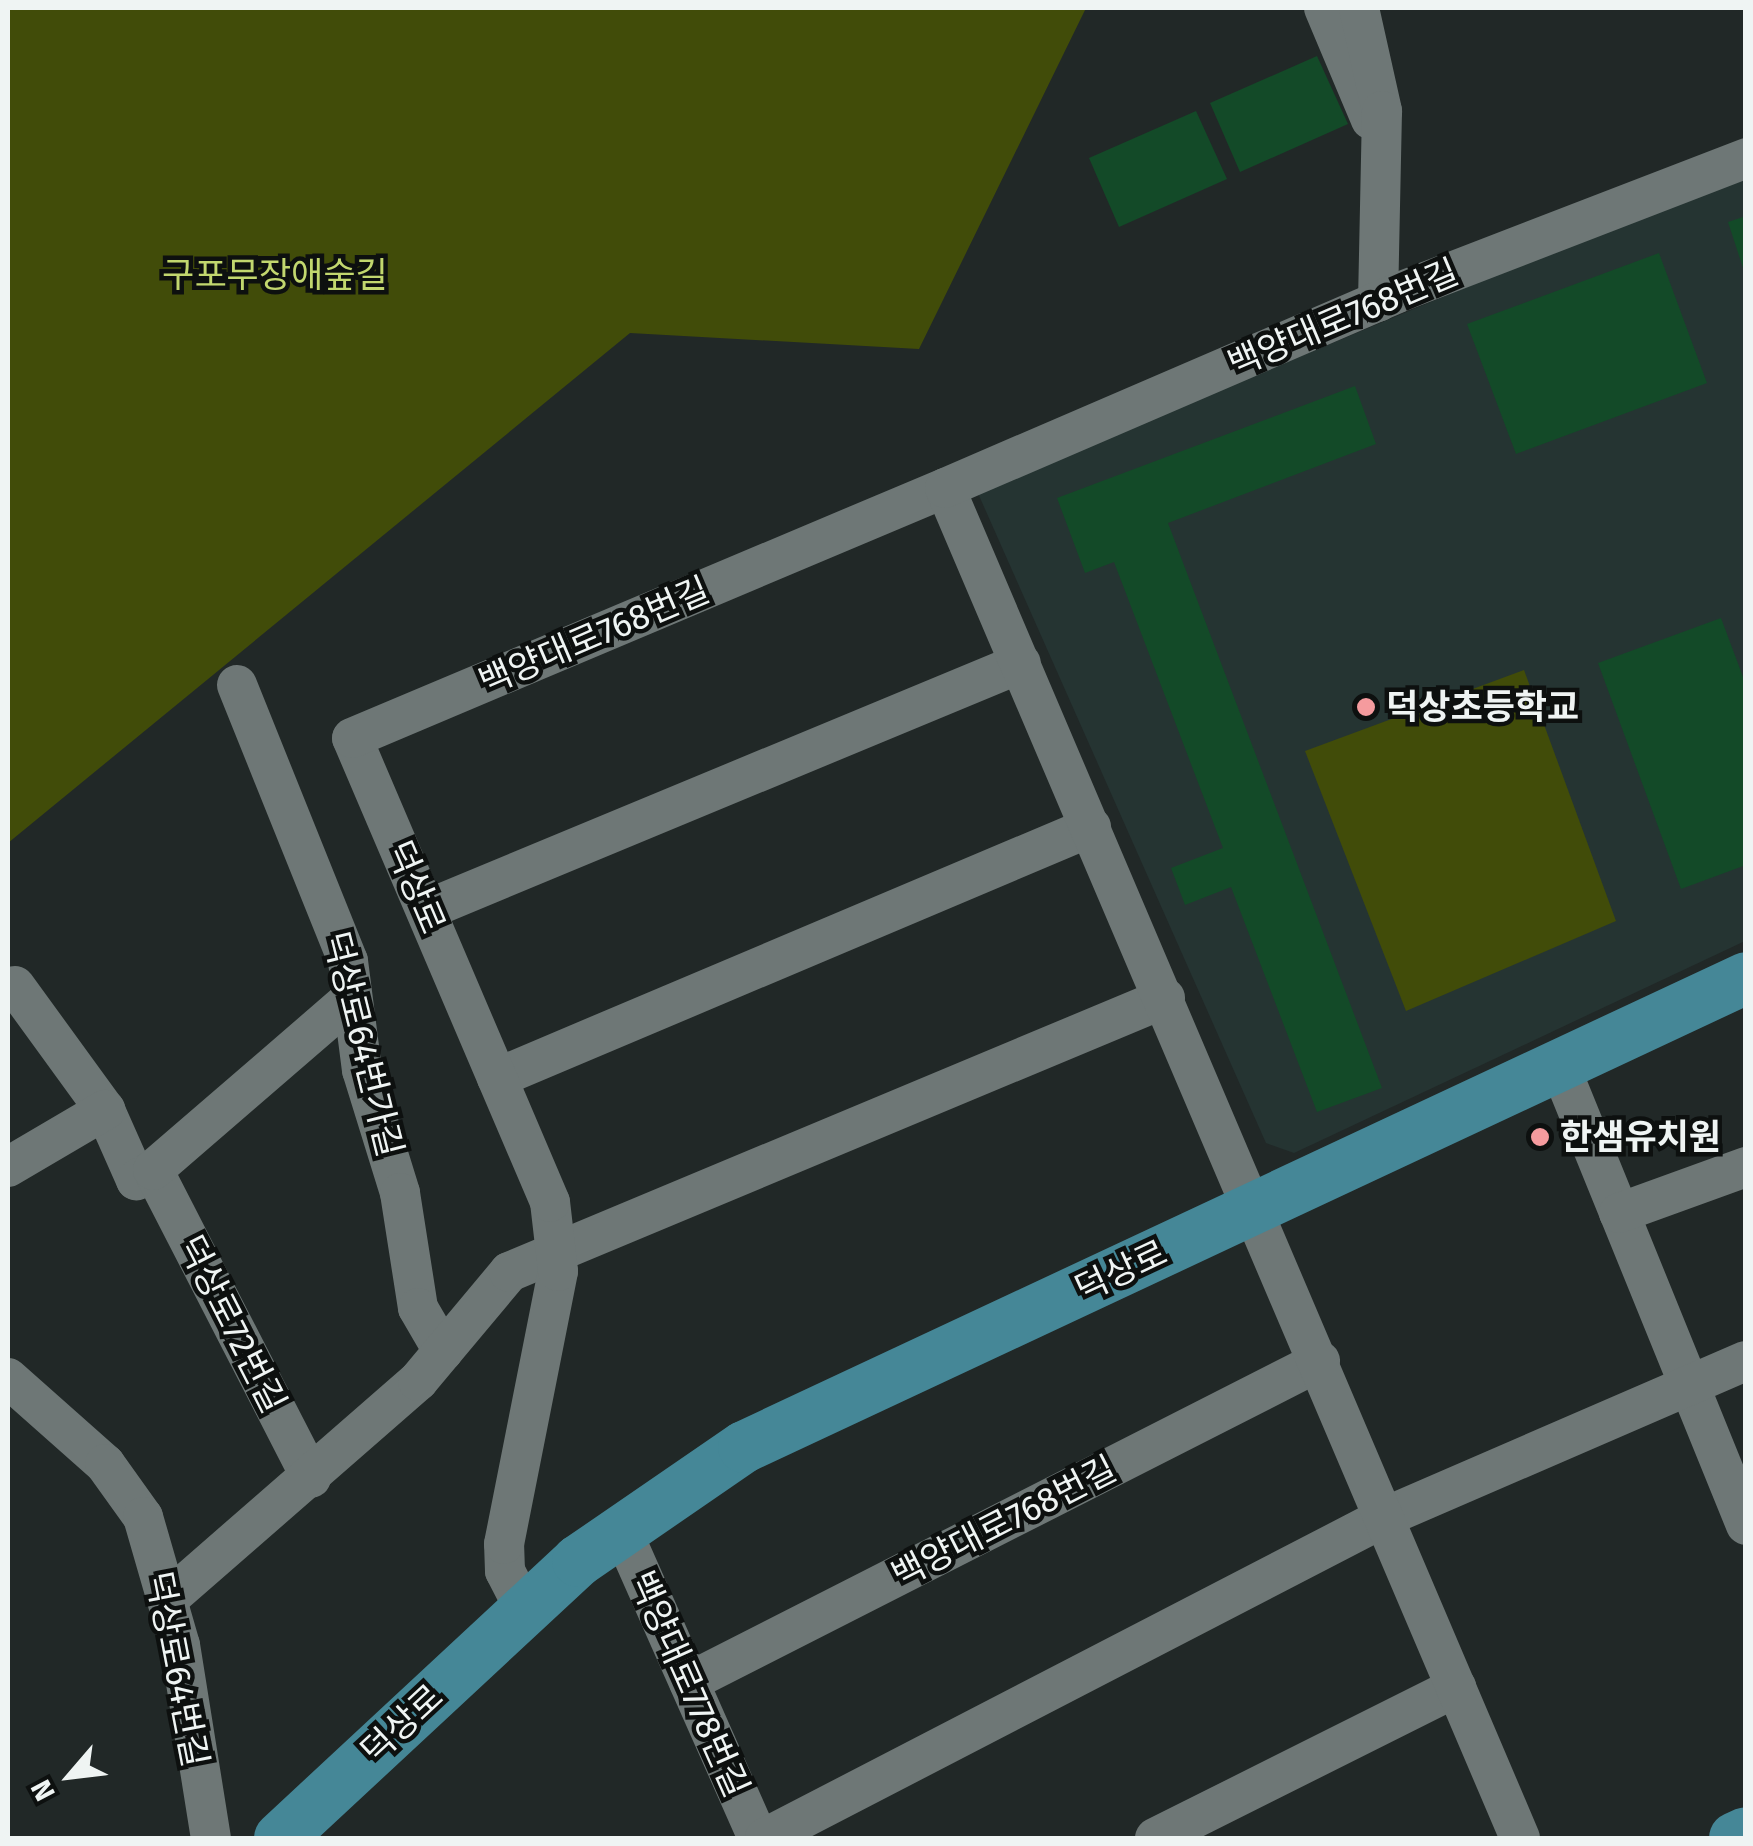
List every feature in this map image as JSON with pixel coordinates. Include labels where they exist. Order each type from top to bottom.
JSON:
[{"type":"main road","name":"덕상로","points":[[280,1838],[524,1610],[621,1529],[744,1447],[1746,978]]},
{"type":"main road","points":[[1735,1838],[1746,1834]]},
{"type":"street","points":[[1324,8],[1338,53],[1381,142]]},
{"type":"street","points":[[1359,8],[1374,66],[1381,142],[1378,302]]},
{"type":"street","name":"백양대로768번길","points":[[352,738],[1378,302],[1746,158]]},
{"type":"street","points":[[946,488],[1520,1838]]},
{"type":"street","points":[[426,910],[1021,663]]},
{"type":"street","name":"덕상로64번가길","points":[[237,685],[348,961],[350,1001],[362,1070],[400,1193],[418,1308],[443,1351]]},
{"type":"street","name":"덕상로","points":[[352,738],[550,1202],[558,1270],[504,1544],[505,1571],[524,1610]]},
{"type":"street","points":[[498,1078],[1091,827]]},
{"type":"street","points":[[15,986],[105,1110],[136,1180],[153,1170],[350,1001]]},
{"type":"street","points":[[168,1599],[311,1478],[443,1351],[508,1272],[556,1248],[1165,998]]},
{"type":"street","points":[[1560,1067],[1746,1526]]},
{"type":"street","points":[[8,1167],[105,1110]]},
{"type":"street","points":[[1620,1213],[1746,1167]]},
{"type":"street","name":"덕상로72번길","points":[[153,1170],[311,1478]]},
{"type":"street","points":[[761,1838],[1385,1516],[1687,1382],[1746,1360]]},
{"type":"street","name":"백양대로768번길","points":[[689,1682],[1320,1361]]},
{"type":"street","name":"덕상로64번길","points":[[8,1378],[125,1487],[142,1517],[168,1599],[210,1838]]},
{"type":"street","name":"백양대로778번길","points":[[621,1529],[761,1838]]},
{"type":"street","points":[[1155,1838],[1456,1688]]},
{"type":"shaded area","points":[[1745,171],[1745,941],[1294,1153],[1266,1143],[977,491]]},
{"type":"green space","name":"구포무장애숲길","points":[[8,8],[1086,8],[919,349],[630,333],[8,843]]},
{"type":"green space","points":[[1524,670],[1616,921],[1406,1011],[1305,751]]},
{"type":"building","points":[[1317,56],[1348,124],[1240,172],[1210,103]]},
{"type":"building","points":[[1196,111],[1227,179],[1119,227],[1089,158]]},
{"type":"building","points":[[1746,216],[1746,274],[1745,274],[1728,222]]},
{"type":"building","points":[[1659,253],[1707,383],[1516,454],[1467,324]]},
{"type":"building","points":[[1355,386],[1376,444],[1168,523],[1382,1088],[1317,1112],[1231,887],[1185,905],[1171,868],[1223,848],[1114,562],[1085,573],[1057,498]]},
{"type":"building","points":[[1721,618],[1746,685],[1746,865],[1681,889],[1598,663]]},
{"type":"place","name":"덕상초등학교","points":[[1366,707]]},
{"type":"place","name":"한샘유치원","points":[[1540,1137]]}]
